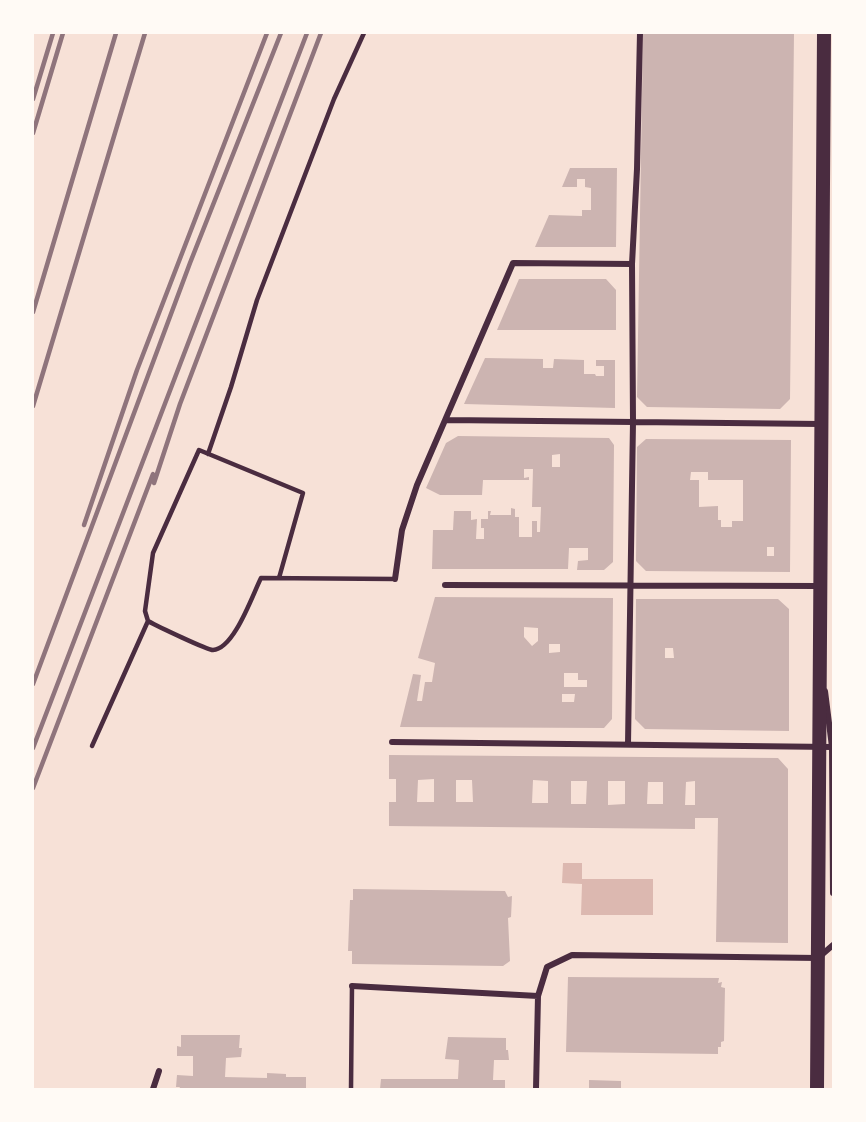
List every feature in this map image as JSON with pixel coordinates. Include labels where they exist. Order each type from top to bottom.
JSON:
[{"type":"main road","points":[[817,1089],[818,958],[826,747],[819,643],[828,123],[824,33]]},
{"type":"street","points":[[628,744],[633,422],[632,264],[640,33]]},
{"type":"street","points":[[395,579],[402,530],[417,485],[513,263],[632,264]]},
{"type":"street","points":[[446,420],[821,424]]},
{"type":"street","points":[[445,585],[820,585]]},
{"type":"street","points":[[392,742],[826,747],[833,893]]},
{"type":"street","points":[[536,1089],[538,996],[547,967],[572,955],[818,958],[833,945]]},
{"type":"street","points":[[352,986],[538,996]]},
{"type":"street","points":[[153,1089],[159,1071]]},
{"type":"lane","points":[[208,454],[257,300],[334,99],[364,33]]},
{"type":"lane","points":[[279,578],[303,493],[199,450],[153,553],[144,611],[148,621],[211,651],[224,648],[232,637],[261,578],[395,579]]},
{"type":"lane","points":[[92,746],[148,621]]},
{"type":"lane","points":[[351,1089],[352,986]]},
{"type":"shaded area","points":[[563,863],[582,863],[582,879],[653,879],[653,915],[581,915],[582,884],[562,883]]},
{"type":"building","points":[[643,33],[794,33],[790,399],[780,409],[647,407],[637,397]]},
{"type":"building","points":[[570,168],[617,168],[616,247],[535,247],[549,215],[582,216],[582,210],[591,210],[591,188],[585,187],[585,179],[577,179],[577,187],[562,187]]},
{"type":"building","points":[[519,279],[606,279],[616,290],[616,330],[497,330]]},
{"type":"building","points":[[485,358],[543,359],[543,368],[553,368],[554,359],[584,360],[584,374],[595,374],[596,376],[604,376],[604,366],[596,366],[596,360],[615,360],[615,408],[464,404]]},
{"type":"building","points":[[458,436],[609,438],[614,445],[613,562],[604,570],[577,570],[578,561],[588,560],[588,548],[569,548],[568,569],[432,569],[433,530],[453,530],[454,511],[471,511],[471,520],[477,519],[476,539],[484,539],[481,519],[488,519],[488,511],[491,511],[490,515],[511,515],[511,508],[515,509],[515,517],[519,517],[519,537],[532,537],[532,521],[537,521],[537,532],[540,532],[541,507],[532,507],[533,469],[524,469],[524,478],[529,477],[529,480],[483,480],[482,495],[440,495],[426,488],[446,443]],"holes":[[[560,454],[560,467],[552,467],[552,455]]]},
{"type":"building","points":[[646,439],[791,440],[790,572],[646,571],[636,561],[637,447]],"holes":[[[691,472],[708,472],[708,480],[743,480],[743,521],[732,521],[732,527],[721,527],[721,520],[718,520],[718,506],[699,507],[699,480],[690,480]],[[767,547],[774,547],[774,556],[767,556]]]},
{"type":"building","points":[[435,597],[613,598],[612,719],[604,728],[400,727],[413,674],[421,675],[417,701],[422,701],[425,682],[432,682],[435,663],[418,658]],"holes":[[[524,627],[538,628],[538,641],[532,646],[524,637]],[[549,644],[560,644],[560,652],[549,653]],[[564,673],[578,673],[578,680],[587,680],[587,687],[564,687]],[[562,694],[575,694],[574,702],[562,702]]]},
{"type":"building","points":[[636,599],[778,599],[789,609],[789,731],[645,729],[635,719]],"holes":[[[665,648],[673,648],[674,658],[665,658]]]},
{"type":"building","points":[[389,755],[778,758],[788,769],[788,943],[716,942],[718,818],[695,818],[695,829],[389,826],[389,802],[396,802],[396,779],[389,779]],"holes":[[[434,779],[434,802],[417,802],[418,780]],[[456,780],[472,780],[473,802],[456,802]],[[533,780],[548,781],[548,803],[532,803]],[[571,781],[587,781],[586,804],[571,804]],[[608,781],[625,781],[625,804],[608,805]],[[695,781],[695,805],[685,805],[686,782]],[[648,782],[663,782],[663,804],[647,804]]]},
{"type":"building","points":[[353,889],[505,891],[508,897],[512,896],[511,917],[508,918],[510,961],[503,966],[352,964],[352,951],[348,951],[350,900],[353,900]]},
{"type":"building","points":[[568,977],[719,978],[718,983],[722,982],[721,987],[725,988],[724,1041],[721,1042],[721,1047],[718,1047],[718,1054],[566,1052]]},
{"type":"building","points":[[181,1035],[240,1035],[241,1057],[226,1058],[225,1077],[267,1078],[267,1073],[286,1074],[286,1077],[306,1077],[306,1089],[179,1089],[180,1087],[176,1087],[177,1075],[193,1076],[193,1056],[177,1056],[177,1046],[181,1047]]},
{"type":"building","points":[[448,1037],[506,1038],[509,1060],[494,1060],[493,1080],[505,1080],[505,1089],[380,1089],[381,1079],[458,1079],[459,1060],[445,1059]]},
{"type":"building","points":[[589,1080],[621,1081],[621,1089],[589,1089]]},
{"type":"railway","points":[[33,99],[53,33]]},
{"type":"railway","points":[[33,133],[63,33]]},
{"type":"railway","points":[[33,312],[116,33]]},
{"type":"railway","points":[[33,406],[145,33]]},
{"type":"railway","points":[[84,525],[137,370],[267,33]]},
{"type":"railway","points":[[33,684],[190,263],[281,33]]},
{"type":"railway","points":[[33,748],[307,33]]},
{"type":"railway","points":[[154,483],[180,404],[321,33]]},
{"type":"railway","points":[[33,788],[153,474]]}]
